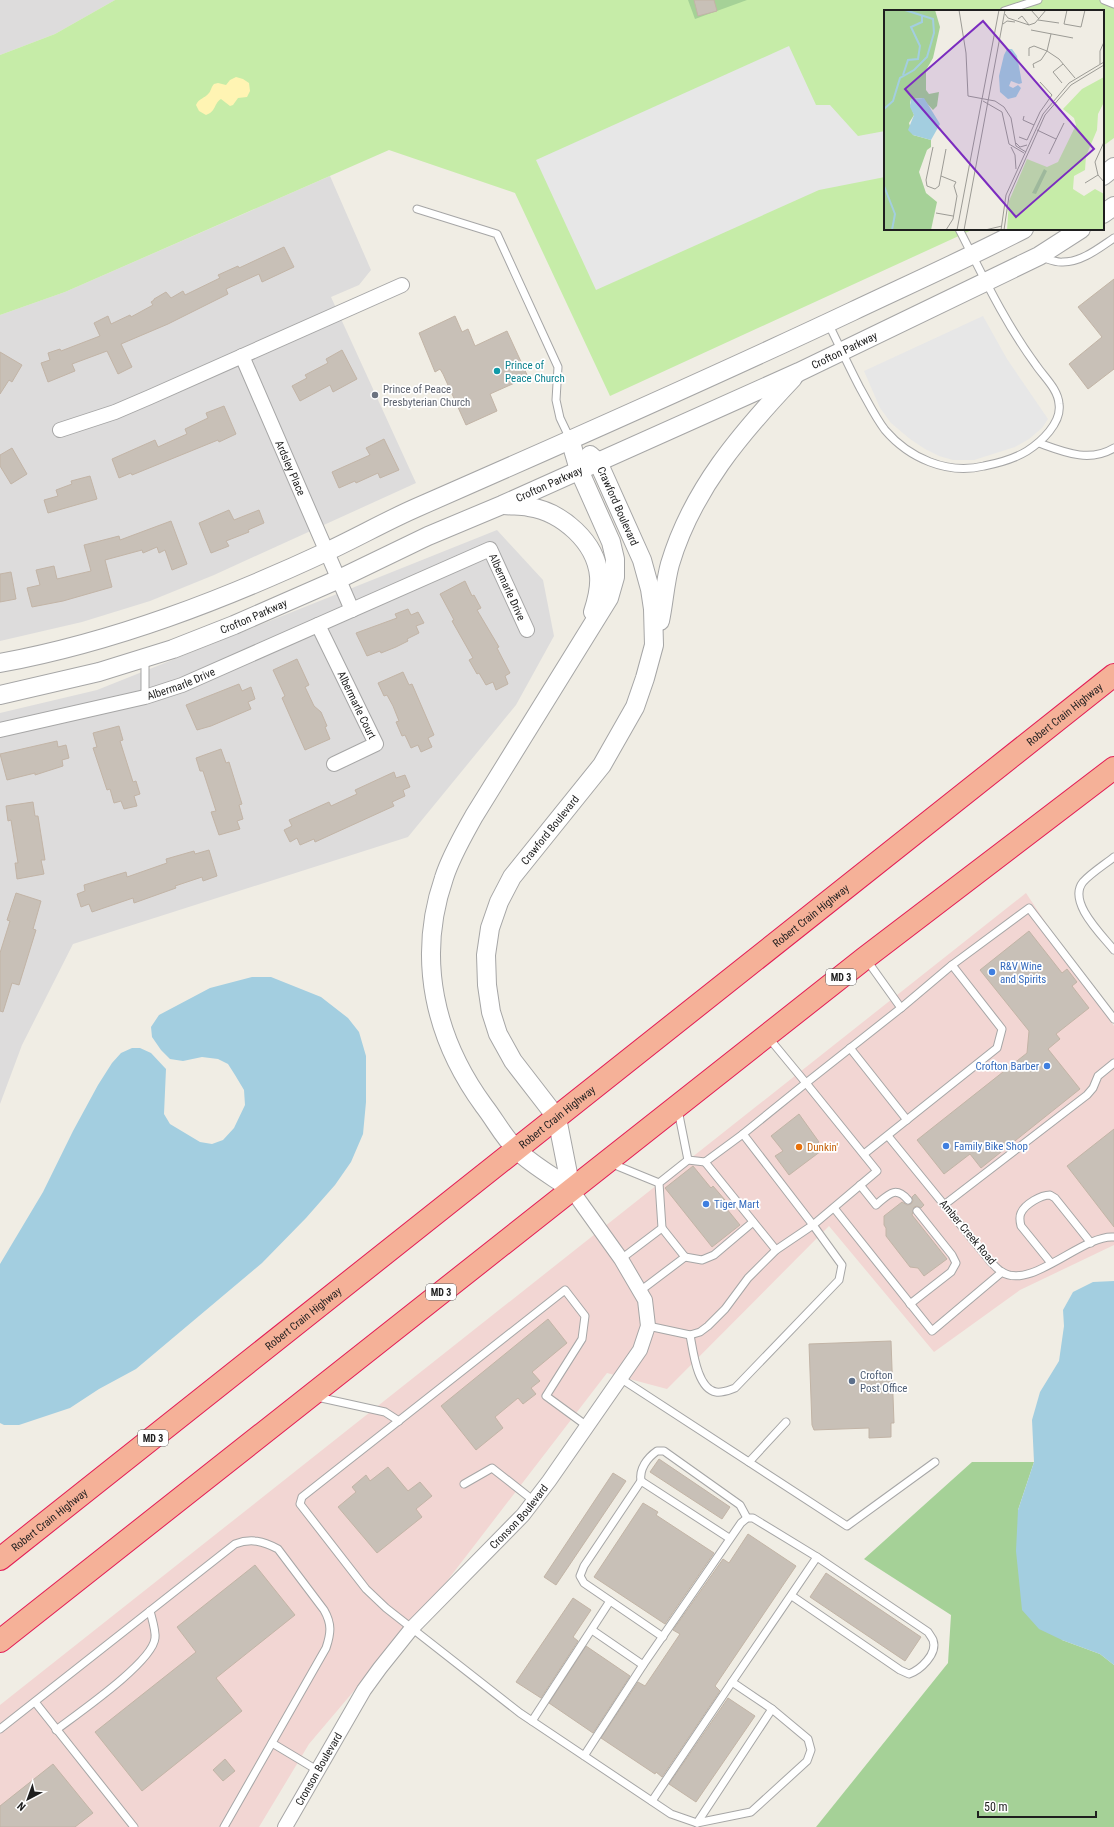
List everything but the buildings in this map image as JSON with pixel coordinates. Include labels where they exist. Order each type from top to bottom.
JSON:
[{"type":"highway","name":"Robert Crain Highway","points":[[0,1559],[1114,675]]},
{"type":"highway","name":"MD 3","points":[[0,1641],[865,958],[1114,768]]},
{"type":"highway","points":[[1005,851],[1114,786]]},
{"type":"street","points":[[1104,175],[1114,167]]},
{"type":"street","points":[[1104,213],[1114,206]]},
{"type":"street","points":[[0,663],[91,643],[162,621],[326,552],[416,508],[489,477],[570,439],[786,344],[1022,230]]},
{"type":"street","name":"Crofton Parkway","points":[[0,695],[99,672],[173,650],[234,625],[339,579],[428,536],[502,505],[799,372],[986,283],[1039,256],[1079,230]]},
{"type":"street","points":[[60,430],[115,412],[402,285]]},
{"type":"street","name":"Ardsley Place","points":[[242,356],[339,579]]},
{"type":"street","points":[[654,645],[663,607],[670,565],[689,514],[702,489],[720,463],[766,407],[799,372]]},
{"type":"street","name":"Crawford Boulevard","points":[[570,439],[598,462],[642,560],[650,589],[653,609],[654,645],[645,678],[635,706],[602,765],[512,877],[499,902],[490,928],[486,955],[487,985],[491,1012],[498,1034],[513,1061],[557,1118],[571,1190]]},
{"type":"street","name":"Crawford Boulevard","points":[[570,439],[579,470],[611,542],[615,559],[615,577],[609,598],[474,816],[457,847],[444,878],[434,913],[430,947],[432,982],[440,1022],[452,1055],[473,1091],[516,1150],[571,1190]]},
{"type":"street","points":[[502,505],[530,507],[543,511],[575,530],[586,543],[596,562],[599,577],[598,596],[586,635]]},
{"type":"street","name":"Albermarle Drive","points":[[0,730],[145,697],[182,684],[490,549],[527,630]]},
{"type":"street","points":[[339,579],[352,610]]},
{"type":"street","name":"Albermarle Court","points":[[318,625],[376,744],[334,764]]},
{"type":"street","name":"Cronson Boulevard","points":[[285,1827],[364,1690],[412,1628],[496,1543],[534,1501],[640,1350],[648,1326],[645,1300],[621,1259],[571,1190]]},
{"type":"lane","points":[[1007,10],[1038,0]]},
{"type":"lane","points":[[1104,0],[1114,4]]},
{"type":"lane","points":[[417,209],[497,234],[558,367],[556,400],[560,418],[570,439]]},
{"type":"lane","points":[[828,323],[873,413],[885,430],[900,444],[919,457],[934,464],[954,468],[975,468],[1004,461],[1022,454],[1039,443],[1058,417],[1060,404],[1056,393],[1018,341],[986,283],[960,230]]},
{"type":"lane","points":[[1039,256],[1062,263],[1075,261],[1088,255],[1114,238]]},
{"type":"lane","points":[[1039,443],[1076,456],[1104,454],[1114,448]]},
{"type":"lane","points":[[145,697],[146,658]]},
{"type":"lane","points":[[1114,857],[1082,883],[1079,897],[1080,906],[1114,950]]},
{"type":"lane","points":[[659,1183],[688,1160],[705,1162],[743,1134],[901,1008],[952,965],[1029,908],[1114,1019]]},
{"type":"lane","points":[[865,958],[901,1008]]},
{"type":"lane","points":[[864,1154],[997,1048],[1002,1029],[952,965]]},
{"type":"lane","points":[[648,1326],[690,1335],[708,1326],[725,1309],[748,1278],[776,1250],[813,1225],[877,1171],[766,1036]]},
{"type":"lane","points":[[850,1048],[907,1120]]},
{"type":"lane","points":[[944,1205],[1087,1095],[1093,1088],[1098,1076],[1114,1063]]},
{"type":"lane","points":[[677,1106],[688,1160]]},
{"type":"lane","points":[[690,1335],[696,1368],[707,1387],[716,1392],[725,1392],[735,1388],[839,1280],[842,1265],[743,1134]]},
{"type":"lane","name":"Amber Creek Road","points":[[888,1136],[990,1261],[1002,1272],[1011,1275],[1032,1273],[1091,1243],[1110,1236],[1114,1237]]},
{"type":"lane","points":[[606,1161],[659,1183]]},
{"type":"lane","points":[[705,1162],[776,1250]]},
{"type":"lane","points":[[659,1183],[662,1228],[685,1257],[702,1260],[714,1255],[753,1222]]},
{"type":"lane","points":[[860,1185],[876,1205],[891,1193],[896,1192],[902,1194],[908,1200]]},
{"type":"lane","points":[[1051,1264],[1022,1226],[1019,1219],[1025,1208],[1040,1197],[1050,1195],[1055,1198],[1091,1243]]},
{"type":"lane","points":[[834,1208],[932,1331],[1002,1272]]},
{"type":"lane","points":[[910,1304],[951,1272],[956,1264],[952,1255],[917,1211]]},
{"type":"lane","points":[[621,1259],[662,1228]]},
{"type":"lane","points":[[640,1291],[685,1257]]},
{"type":"lane","points":[[587,1426],[546,1396],[582,1339],[585,1316],[565,1290],[302,1497],[300,1504],[366,1589],[386,1608],[532,1721],[671,1814],[697,1823],[751,1812],[807,1761],[811,1750],[808,1739],[772,1709],[732,1682]]},
{"type":"lane","points":[[620,1378],[847,1526],[935,1462]]},
{"type":"lane","points":[[311,1395],[385,1412],[399,1422]]},
{"type":"lane","points":[[749,1462],[786,1422]]},
{"type":"lane","points":[[663,1637],[584,1583],[580,1576],[584,1566],[641,1481],[641,1470],[652,1454],[657,1450],[664,1451],[740,1504],[747,1518]]},
{"type":"lane","points":[[464,1484],[492,1468],[534,1501]]},
{"type":"lane","points":[[641,1481],[729,1538]]},
{"type":"lane","points":[[584,1756],[643,1665],[729,1538],[747,1518],[753,1518],[817,1557],[928,1632],[934,1641],[933,1650],[925,1664],[917,1671],[909,1674],[900,1670],[792,1596]]},
{"type":"lane","points":[[0,1729],[235,1544],[245,1540],[256,1540],[268,1543],[278,1549],[324,1610],[330,1619],[331,1628],[326,1648],[224,1827]]},
{"type":"lane","points":[[652,1801],[817,1557]]},
{"type":"lane","points":[[532,1721],[610,1601]]},
{"type":"lane","points":[[56,1730],[126,1675],[148,1655],[156,1639],[150,1611]]},
{"type":"lane","points":[[592,1630],[643,1665]]},
{"type":"lane","points":[[35,1702],[134,1827]]},
{"type":"lane","points":[[697,1823],[772,1709]]},
{"type":"lane","points":[[272,1743],[317,1770]]},
{"type":"shaded area","points":[[0,0],[115,0],[55,34],[0,55]]},
{"type":"shaded area","points":[[789,46],[816,105],[830,105],[858,136],[884,131],[884,177],[819,190],[596,290],[536,160]]},
{"type":"shaded area","points":[[330,176],[371,270],[359,285],[331,297],[416,483],[214,575],[150,601],[82,622],[0,641],[0,315],[65,292]]},
{"type":"shaded area","points":[[983,316],[1007,359],[1048,419],[1042,428],[1029,439],[1015,447],[974,460],[953,460],[939,456],[925,449],[891,423],[880,408],[864,371]]},
{"type":"shaded area","points":[[497,530],[543,580],[554,636],[516,705],[408,837],[73,944],[22,1045],[0,1104],[0,713],[97,690]]},
{"type":"shaded area","points":[[1026,893],[1114,1026],[1114,1245],[1020,1290],[934,1352],[829,1226],[667,1389],[607,1373],[447,1581],[309,1744],[259,1827],[0,1827],[0,1705]]},
{"type":"green space","points":[[115,0],[1114,0],[1114,138],[1104,145],[1104,10],[884,10],[884,230],[972,230],[610,396],[515,193],[389,150],[65,292],[0,315],[0,55],[55,34]]},
{"type":"green space","points":[[688,0],[747,0],[695,19]]},
{"type":"green space","points":[[972,1462],[1034,1462],[1018,1510],[1062,1640],[1100,1654],[1114,1665],[1114,1827],[816,1827],[948,1663],[951,1615],[864,1559]]},
{"type":"sand","points":[[236,77],[249,83],[250,91],[247,97],[238,98],[233,105],[230,106],[221,99],[212,112],[206,115],[199,111],[196,105],[197,103],[209,93],[214,84],[218,83],[226,85],[230,80]]},
{"type":"water","points":[[252,977],[271,977],[321,997],[348,1018],[359,1032],[366,1056],[366,1102],[363,1134],[351,1162],[335,1185],[306,1218],[262,1263],[136,1369],[99,1389],[70,1408],[19,1425],[4,1425],[0,1423],[0,1264],[43,1192],[73,1131],[98,1085],[112,1063],[121,1053],[132,1048],[140,1048],[151,1053],[166,1069],[164,1114],[170,1124],[200,1142],[212,1144],[223,1140],[234,1128],[245,1105],[244,1090],[228,1064],[218,1059],[202,1057],[183,1061],[170,1059],[161,1050],[152,1037],[151,1027],[159,1015],[210,988]]},
{"type":"water","points":[[1114,1281],[1114,1665],[1100,1654],[1062,1640],[1039,1629],[1022,1610],[1016,1551],[1018,1510],[1034,1462],[1032,1420],[1040,1392],[1059,1361],[1064,1326],[1063,1310],[1073,1292],[1093,1282]]},
{"type":"place","name":"Prince of Peace Church","points":[[497,371]]},
{"type":"place","name":"Prince of Peace Presbyterian Church","points":[[375,395]]},
{"type":"place","name":"R&V Wine and Spirits","points":[[992,972]]},
{"type":"place","name":"Crofton Barber","points":[[1047,1066]]},
{"type":"place","name":"Family Bike Shop","points":[[946,1146]]},
{"type":"place","name":"Dunkin'","points":[[799,1147]]},
{"type":"place","name":"Tiger Mart","points":[[706,1204]]},
{"type":"place","name":"Crofton Post Office","points":[[852,1381]]}]
